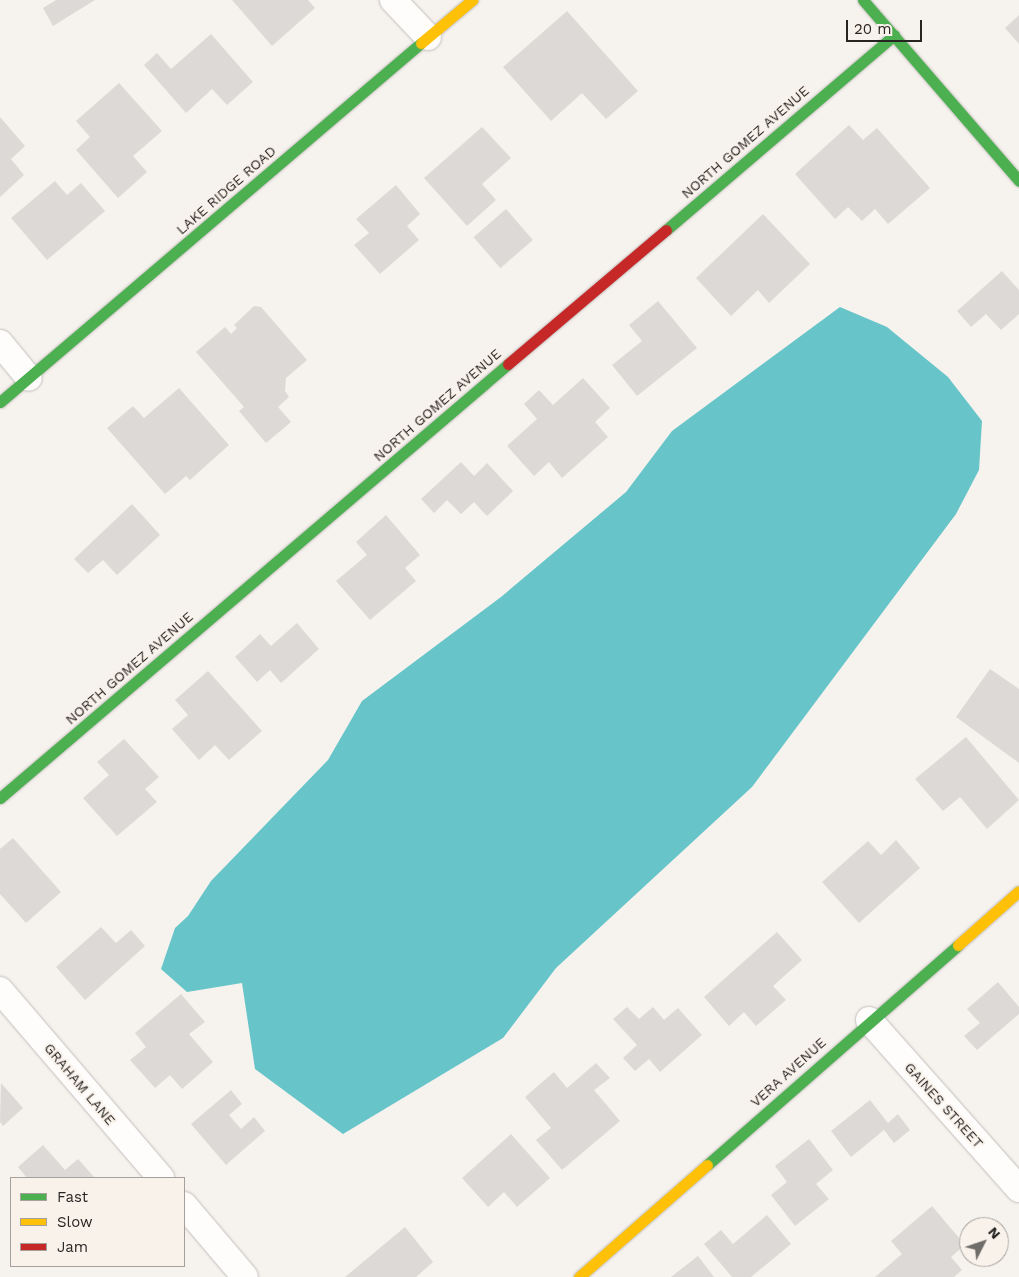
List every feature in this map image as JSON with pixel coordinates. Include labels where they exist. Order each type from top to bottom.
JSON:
[{"type":"street","points":[[394,0],[428,37]]},
{"type":"street","name":"LAKE RIDGE ROAD","points":[[0,402],[472,0]]},
{"type":"street","points":[[863,0],[1019,181]]},
{"type":"street","name":"NORTH GOMEZ AVENUE","points":[[0,798],[894,35]]},
{"type":"street","points":[[0,343],[29,378]]},
{"type":"street","name":"VERA AVENUE","points":[[579,1277],[869,1020],[1019,891]]},
{"type":"street","name":"GRAHAM LANE","points":[[0,990],[160,1177]]},
{"type":"street","name":"GAINES STREET","points":[[869,1020],[1019,1189]]},
{"type":"street","points":[[185,1206],[245,1277]]},
{"type":"water","points":[[840,307],[887,327],[948,377],[982,421],[979,470],[956,514],[752,787],[556,968],[503,1038],[343,1134],[255,1069],[242,983],[187,992],[161,969],[175,928],[188,916],[211,881],[328,760],[362,701],[501,597],[626,492],[672,431]]},
{"type":"building","points":[[56,0],[95,0],[53,26],[43,8]]},
{"type":"building","points":[[232,0],[308,0],[315,8],[272,46]]},
{"type":"building","points":[[567,11],[638,91],[606,119],[582,93],[551,121],[503,67]]},
{"type":"building","points":[[1019,15],[1019,44],[1005,28]]},
{"type":"building","points":[[211,34],[253,82],[227,105],[212,89],[186,113],[144,65],[157,53],[171,69]]},
{"type":"building","points":[[119,83],[162,131],[133,156],[147,172],[118,198],[76,150],[90,137],[76,121]]},
{"type":"building","points":[[0,117],[25,146],[11,159],[24,175],[0,197]]},
{"type":"building","points":[[849,125],[863,140],[877,128],[930,188],[888,224],[875,209],[862,221],[848,207],[835,219],[795,174]]},
{"type":"building","points":[[482,127],[511,158],[482,184],[496,200],[467,226],[424,178]]},
{"type":"building","points":[[55,181],[67,195],[81,183],[105,211],[47,260],[11,218]]},
{"type":"building","points":[[396,185],[420,214],[407,226],[419,240],[380,274],[354,245],[369,233],[356,219]]},
{"type":"building","points":[[506,209],[533,240],[500,268],[474,237]]},
{"type":"building","points":[[763,214],[810,264],[769,303],[758,290],[731,316],[696,278]]},
{"type":"building","points":[[1002,271],[1019,290],[1019,314],[1001,330],[986,314],[971,327],[957,311]]},
{"type":"building","points":[[658,301],[697,348],[637,396],[612,365],[642,341],[629,325]]},
{"type":"building","points":[[254,306],[261,307],[307,360],[286,378],[285,391],[289,397],[278,407],[291,422],[266,443],[239,411],[244,407],[196,352],[225,327],[231,334],[237,328],[234,325]]},
{"type":"building","points":[[583,378],[610,408],[595,422],[608,437],[562,478],[549,462],[534,476],[507,446],[537,419],[524,404],[539,390],[553,405]]},
{"type":"building","points":[[179,388],[229,445],[190,480],[186,476],[165,494],[107,428],[133,406],[144,418]]},
{"type":"building","points":[[461,462],[474,476],[487,463],[513,491],[487,516],[474,502],[461,514],[447,500],[434,513],[421,499]]},
{"type":"building","points":[[132,504],[160,535],[117,575],[103,560],[88,573],[74,559]]},
{"type":"building","points":[[386,515],[420,555],[405,568],[416,581],[370,620],[336,581],[367,555],[356,542]]},
{"type":"building","points":[[297,623],[319,649],[281,683],[270,670],[257,682],[235,657],[260,634],[271,646]]},
{"type":"building","points":[[990,669],[1019,689],[1019,763],[956,717]]},
{"type":"building","points":[[208,671],[262,731],[229,760],[215,745],[199,760],[172,729],[188,715],[175,700]]},
{"type":"building","points":[[966,737],[1019,800],[987,829],[960,797],[943,811],[915,779]]},
{"type":"building","points":[[124,739],[159,777],[145,789],[157,802],[117,836],[83,798],[109,775],[97,762]]},
{"type":"building","points":[[13,838],[61,892],[26,923],[0,894],[0,849]]},
{"type":"building","points":[[896,840],[920,868],[859,923],[822,882],[868,841],[881,855]]},
{"type":"building","points":[[101,927],[116,943],[131,930],[145,946],[85,1000],[56,967]]},
{"type":"building","points":[[777,932],[802,960],[773,986],[786,1000],[756,1026],[744,1012],[729,1026],[704,997]]},
{"type":"building","points":[[998,982],[1019,1007],[1019,1014],[977,1050],[964,1036],[980,1023],[967,1009]]},
{"type":"building","points":[[181,994],[205,1022],[189,1034],[213,1062],[182,1089],[170,1075],[155,1088],[130,1060],[146,1047],[135,1033]]},
{"type":"building","points":[[627,1007],[639,1019],[653,1007],[664,1020],[678,1008],[702,1035],[660,1072],[649,1059],[635,1071],[623,1058],[637,1045],[613,1019]]},
{"type":"building","points":[[596,1063],[610,1078],[594,1090],[620,1121],[562,1170],[536,1140],[551,1128],[525,1097],[554,1072],[567,1088]]},
{"type":"building","points":[[1,1083],[23,1108],[3,1126],[0,1122]]},
{"type":"building","points":[[231,1090],[242,1104],[229,1115],[241,1129],[254,1117],[265,1131],[226,1165],[191,1124]]},
{"type":"building","points":[[870,1100],[888,1123],[898,1114],[910,1130],[894,1143],[884,1130],[851,1157],[831,1131]]},
{"type":"building","points":[[511,1134],[550,1178],[517,1207],[504,1192],[488,1207],[462,1178]]},
{"type":"building","points":[[809,1139],[833,1170],[816,1184],[829,1199],[795,1226],[771,1195],[787,1182],[775,1166]]},
{"type":"building","points":[[43,1145],[65,1170],[78,1159],[94,1177],[26,1177],[18,1167]]},
{"type":"building","points":[[932,1206],[959,1238],[959,1250],[951,1257],[962,1270],[954,1277],[875,1277],[902,1254],[891,1241]]},
{"type":"building","points":[[767,1215],[791,1244],[751,1277],[732,1277],[704,1244],[721,1230],[733,1244]]},
{"type":"building","points":[[405,1227],[433,1262],[416,1277],[345,1277]]},
{"type":"building","points":[[698,1256],[714,1277],[671,1277]]},
{"type":"traffic: fast","points":[[863,0],[1019,181]]},
{"type":"traffic: fast","points":[[666,230],[894,35]]},
{"type":"traffic: fast","points":[[0,402],[421,43]]},
{"type":"traffic: fast","points":[[0,798],[508,364]]},
{"type":"traffic: fast","points":[[707,1165],[958,945]]},
{"type":"traffic: slow","points":[[421,43],[472,0]]},
{"type":"traffic: slow","points":[[958,945],[1019,891]]},
{"type":"traffic: slow","points":[[579,1277],[707,1165]]},
{"type":"traffic: jam","points":[[508,364],[666,230]]}]
